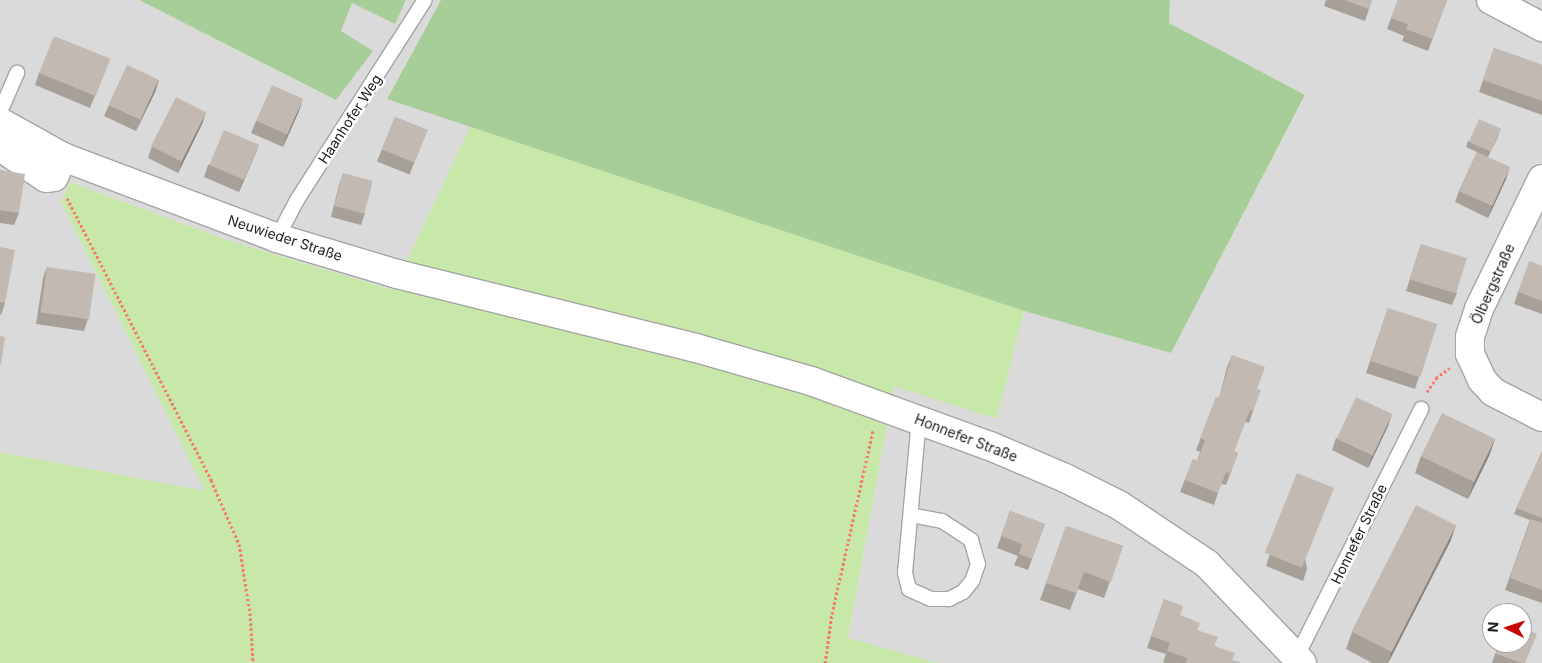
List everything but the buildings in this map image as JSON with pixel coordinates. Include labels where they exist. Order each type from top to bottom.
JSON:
[{"type":"street","points":[[1491,0],[1542,27]]},
{"type":"street","name":"Neuwieder Straße","points":[[0,122],[60,166],[277,238],[396,274],[582,320]]},
{"type":"street","points":[[0,147],[41,177],[50,178],[60,166]]},
{"type":"street","name":"Ölbergstraße","points":[[1470,354],[1470,337],[1479,308],[1542,179]]},
{"type":"street","name":"Honnefer Straße","points":[[582,320],[696,348],[880,405],[1065,478],[1126,510],[1207,564],[1299,661]]},
{"type":"street","points":[[1470,354],[1482,380],[1492,392],[1542,417]]},
{"type":"lane","name":"Haanhofer Weg","points":[[277,238],[297,200],[425,0]]},
{"type":"lane","points":[[0,112],[17,73]]},
{"type":"lane","name":"Honnefer Straße","points":[[1299,661],[1421,409]]},
{"type":"lane","points":[[911,515],[942,521],[971,540],[978,564],[972,581],[964,592],[950,599],[931,599],[909,589],[905,573],[918,419]]},
{"type":"path","points":[[60,166],[211,480],[239,544],[250,613],[253,663]]},
{"type":"path","points":[[1426,394],[1436,378],[1470,354]]},
{"type":"path","points":[[826,663],[832,614],[880,405]]},
{"type":"shaded area","points":[[0,0],[139,0],[336,100],[341,31],[352,3],[395,24],[406,0],[441,0],[387,98],[471,125],[393,290],[227,240],[69,182],[61,202],[206,492],[0,452]]},
{"type":"shaded area","points":[[1170,0],[1542,0],[1542,663],[937,663],[848,639],[894,385],[997,418],[1024,311],[1171,353],[1305,96],[1169,23]]},
{"type":"green space","points":[[139,0],[406,0],[395,24],[352,3],[341,31],[373,51],[336,100]]},
{"type":"green space","points":[[441,0],[1170,0],[1169,23],[1305,95],[1171,353],[1024,311],[387,99]]},
{"type":"green space","points":[[471,125],[1024,311],[997,419],[894,386],[848,638],[937,663],[0,663],[0,452],[205,491],[61,202],[69,182],[227,240],[393,290]]}]
